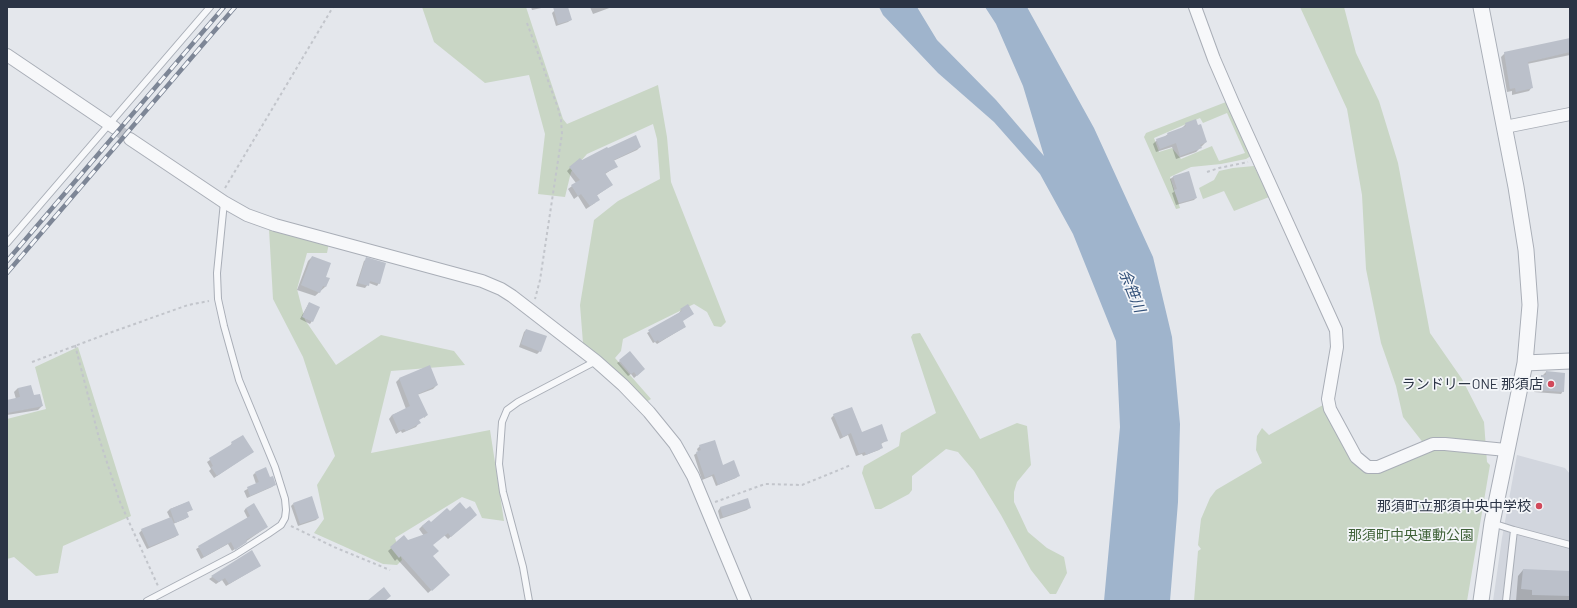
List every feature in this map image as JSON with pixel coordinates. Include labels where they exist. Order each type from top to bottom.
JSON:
[{"type":"street","points":[[1195,7],[1214,59],[1336,330],[1337,347],[1328,399],[1330,409],[1356,457],[1368,467],[1378,468],[1433,444],[1506,450]]},
{"type":"street","points":[[1481,7],[1516,187],[1526,250],[1530,305],[1525,363],[1492,523],[1481,601]]},
{"type":"street","points":[[7,55],[112,126]]},
{"type":"street","points":[[1505,127],[1570,114]]},
{"type":"street","points":[[130,138],[221,200],[247,215],[482,281],[500,289],[530,309],[596,361],[623,385],[649,412],[675,444],[693,476],[706,505],[745,601]]},
{"type":"street","points":[[1525,363],[1570,361]]},
{"type":"lane","points":[[7,243],[112,126],[210,7]]},
{"type":"lane","points":[[148,601],[236,555],[268,534],[281,525],[286,510],[285,499],[275,467],[239,380],[218,299],[217,273],[221,200]]},
{"type":"lane","points":[[529,601],[523,567],[503,492],[499,464],[502,422],[507,410],[518,402],[596,361]]},
{"type":"lane","points":[[1492,523],[1570,545]]},
{"type":"lane","points":[[1506,601],[1514,530]]},
{"type":"path","points":[[221,200],[333,7]]},
{"type":"path","points":[[527,23],[558,108],[562,134],[540,280],[536,296],[530,309]]},
{"type":"path","points":[[1207,172],[1259,160]]},
{"type":"path","points":[[32,362],[75,345],[188,305],[218,299]]},
{"type":"path","points":[[75,345],[99,438],[120,502],[161,593]]},
{"type":"path","points":[[706,505],[765,484],[802,485],[851,466]]},
{"type":"path","points":[[283,521],[334,547],[390,570]]},
{"type":"shaded area","name":"那須町立那須中央中学校","points":[[1517,455],[1565,468],[1570,474],[1570,601],[1493,601],[1502,538]]},
{"type":"green space","points":[[422,7],[526,7],[563,119],[567,124],[658,85],[667,137],[671,182],[726,322],[721,327],[714,326],[707,312],[694,304],[623,339],[621,351],[615,358],[651,399],[646,402],[583,343],[580,305],[594,220],[618,201],[660,179],[657,139],[653,124],[587,154],[571,172],[565,197],[538,194],[545,134],[529,75],[485,83],[434,42]]},
{"type":"green space","name":"那須町中央運動公園","points":[[1300,7],[1344,7],[1356,53],[1379,101],[1398,163],[1430,333],[1462,379],[1484,422],[1487,462],[1490,465],[1467,601],[1194,601],[1198,551],[1201,549],[1198,545],[1201,519],[1210,498],[1216,490],[1262,463],[1256,450],[1257,436],[1262,428],[1269,435],[1323,405],[1327,408],[1367,470],[1428,449],[1403,417],[1396,386],[1381,343],[1366,269],[1362,195],[1347,109]]},
{"type":"green space","points":[[1226,102],[1251,156],[1246,159],[1221,164],[1191,167],[1170,177],[1180,208],[1176,209],[1144,137],[1146,133]],"holes":[[[1227,113],[1245,153],[1219,161],[1212,146],[1181,159],[1172,148],[1159,152],[1154,138],[1200,118],[1203,123]]]},
{"type":"green space","points":[[1254,166],[1269,197],[1234,211],[1224,191],[1203,199],[1199,188],[1214,180],[1219,171]]},
{"type":"green space","points":[[269,229],[329,243],[327,253],[307,253],[297,289],[305,320],[336,365],[381,335],[454,351],[465,365],[391,371],[371,453],[490,430],[504,521],[482,518],[475,502],[462,497],[395,538],[402,560],[397,565],[383,564],[314,533],[324,519],[317,485],[335,456],[303,357],[273,299]]},
{"type":"green space","points":[[920,333],[980,439],[1017,423],[1027,426],[1031,465],[1017,482],[1014,492],[1014,502],[1028,532],[1047,548],[1064,557],[1067,573],[1056,594],[1050,594],[1031,570],[1001,515],[974,471],[958,452],[946,449],[912,476],[912,490],[909,494],[881,509],[875,509],[862,473],[864,466],[899,446],[901,433],[936,413],[911,337],[913,334]]},
{"type":"green space","points":[[78,347],[131,516],[63,546],[58,573],[36,576],[14,557],[7,559],[7,419],[46,409],[35,367]]},
{"type":"water","name":"余笹川","points":[[879,7],[917,7],[937,40],[996,100],[1044,156],[1023,86],[996,24],[985,7],[1027,7],[1094,128],[1153,257],[1172,337],[1180,424],[1178,502],[1170,601],[1104,601],[1120,427],[1116,341],[1073,234],[1040,174],[994,122],[938,73],[883,15]]},
{"type":"building","points":[[553,7],[568,7],[572,20],[558,24]]},
{"type":"building","points":[[1570,38],[1570,52],[1528,62],[1533,88],[1516,92],[1515,88],[1510,89],[1504,52]]},
{"type":"building","points":[[1196,119],[1198,125],[1201,124],[1207,142],[1200,145],[1202,148],[1180,156],[1176,143],[1160,149],[1156,139],[1186,126],[1185,123]]},
{"type":"building","points":[[636,135],[641,147],[614,160],[618,167],[605,173],[613,185],[597,195],[600,200],[590,206],[581,194],[578,196],[571,185],[580,180],[569,167],[580,158],[582,160],[607,147],[608,148]]},
{"type":"building","points":[[1189,171],[1197,198],[1179,203],[1174,190],[1177,189],[1173,176]]},
{"type":"building","points":[[312,256],[331,263],[326,277],[330,278],[326,287],[323,286],[320,293],[301,285]]},
{"type":"building","points":[[366,257],[386,263],[380,284],[370,281],[369,286],[358,283]]},
{"type":"building","points":[[309,302],[320,307],[313,322],[302,317]]},
{"type":"building","points":[[688,304],[694,314],[683,321],[686,327],[659,342],[658,340],[655,342],[648,330],[682,311],[680,309]]},
{"type":"building","points":[[526,329],[547,336],[541,352],[521,344]]},
{"type":"building","points":[[630,351],[645,369],[637,376],[634,372],[631,374],[619,360]]},
{"type":"building","points":[[430,365],[438,385],[418,394],[428,415],[419,420],[421,423],[406,431],[404,429],[399,431],[392,415],[410,406],[399,378]]},
{"type":"building","name":"ランドリーONE 那須店","points":[[1546,371],[1565,373],[1564,392],[1536,390],[1537,379],[1541,379],[1541,375],[1546,375]]},
{"type":"building","points":[[31,385],[34,395],[40,394],[43,406],[7,413],[7,400],[20,397],[18,388]]},
{"type":"building","points":[[852,407],[862,432],[882,424],[888,441],[881,443],[883,448],[866,455],[865,452],[859,454],[851,433],[843,437],[833,414]]},
{"type":"building","points":[[243,435],[254,452],[217,476],[211,467],[213,466],[209,458],[232,444],[231,442]]},
{"type":"building","points":[[715,440],[723,465],[734,460],[740,476],[718,485],[714,474],[705,478],[696,452],[701,450],[699,445]]},
{"type":"building","points":[[266,467],[270,477],[273,476],[276,485],[250,496],[247,487],[259,482],[255,472]]},
{"type":"building","points":[[312,496],[319,518],[300,524],[293,503]]},
{"type":"building","points":[[748,498],[751,508],[723,517],[720,507]]},
{"type":"building","points":[[189,501],[193,510],[187,512],[189,517],[175,523],[170,509]]},
{"type":"building","points":[[460,502],[466,509],[470,506],[477,515],[451,537],[448,533],[433,545],[439,551],[433,556],[450,575],[432,591],[401,556],[399,558],[390,547],[404,535],[408,540],[428,533],[422,526],[429,520],[431,522],[447,508],[450,511]]},
{"type":"building","points":[[254,503],[268,527],[246,540],[247,542],[235,550],[231,542],[204,557],[198,546],[250,516],[246,508]]},
{"type":"building","points":[[171,517],[179,535],[149,547],[141,529]]},
{"type":"building","points":[[252,550],[261,566],[229,584],[225,578],[219,582],[211,576]]},
{"type":"building","points":[[1523,569],[1570,571],[1570,596],[1532,595],[1532,590],[1521,589]]},
{"type":"building","points":[[384,587],[391,596],[385,601],[367,601]]},
{"type":"tunnel","points":[[115,128],[130,139]]},
{"type":"railway","points":[[7,261],[224,7]]},
{"type":"railway","points":[[7,273],[235,7]]},
{"type":"place","name":"ランドリーONE 那須店","points":[[1551,384]]},
{"type":"place","name":"那須町立那須中央中学校","points":[[1539,506]]}]
